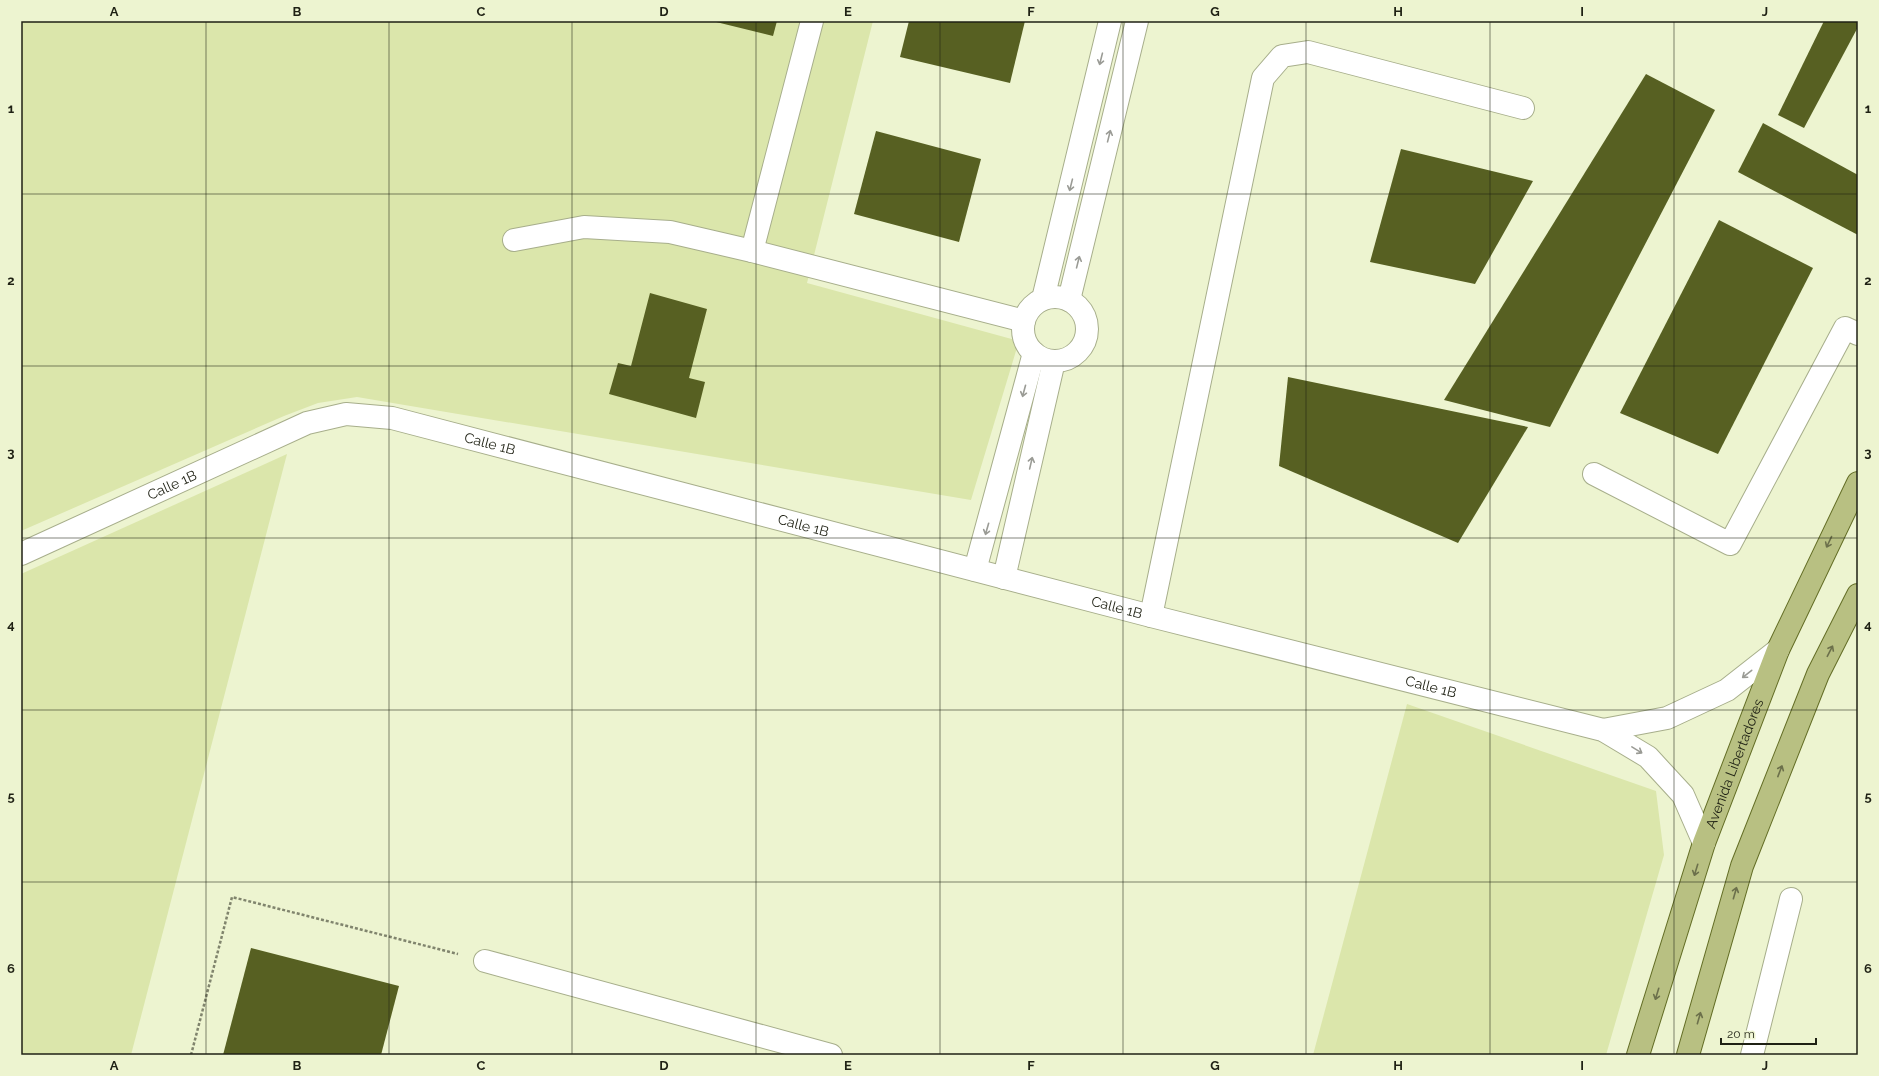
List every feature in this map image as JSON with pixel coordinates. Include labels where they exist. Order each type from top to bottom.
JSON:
[{"type":"main road","name":"Avenida Libertadores","points":[[1638,1055],[1704,843],[1778,650],[1852,509],[1858,483]]},
{"type":"main road","points":[[1688,1055],[1742,866],[1818,674],[1858,595]]},
{"type":"street","points":[[752,251],[812,21]]},
{"type":"street","points":[[1043,299],[1110,21]]},
{"type":"street","points":[[1069,300],[1137,21]]},
{"type":"street","points":[[1151,616],[1263,78],[1282,56],[1308,52],[1523,108]]},
{"type":"street","points":[[514,240],[584,227],[670,232],[752,251],[1024,321]]},
{"type":"street","points":[[1061,297],[1069,300],[1078,306],[1084,316],[1087,326],[1086,337],[1082,347],[1074,355],[1064,359],[1044,357],[1027,344],[1023,333],[1024,321],[1034,304],[1043,299],[1061,297]]},
{"type":"street","points":[[1594,474],[1730,544],[1845,328],[1858,334]]},
{"type":"street","points":[[975,570],[1044,357]]},
{"type":"street","points":[[1004,578],[1044,357]]},
{"type":"street","name":"Calle 1B","points":[[21,554],[306,423],[346,414],[392,418],[1151,616],[1603,730],[1648,757],[1683,795],[1704,843]]},
{"type":"street","name":"Calle 1B","points":[[1603,730],[1668,718],[1727,690],[1778,650]]},
{"type":"street","points":[[1752,1055],[1791,899]]},
{"type":"street","points":[[485,961],[830,1055]]},
{"type":"path","points":[[190,1055],[232,897],[485,961]]},
{"type":"green space","points":[[21,21],[873,21],[807,283],[1019,341],[971,500],[357,397],[318,403],[284,416],[21,531]]},
{"type":"green space","points":[[287,454],[131,1055],[21,1055],[21,574]]},
{"type":"green space","points":[[1407,704],[1656,791],[1664,855],[1606,1055],[1313,1055]]},
{"type":"building","points":[[712,21],[777,21],[773,36]]},
{"type":"building","points":[[909,21],[1025,21],[1010,83],[900,57]]},
{"type":"building","points":[[1824,21],[1858,21],[1858,27],[1804,128],[1778,115]]},
{"type":"building","points":[[1646,74],[1715,110],[1550,427],[1444,400]]},
{"type":"building","points":[[1763,123],[1858,175],[1858,235],[1738,172]]},
{"type":"building","points":[[876,131],[981,159],[959,242],[854,214]]},
{"type":"building","points":[[1401,149],[1533,181],[1475,284],[1370,262]]},
{"type":"building","points":[[1719,220],[1813,268],[1718,454],[1620,413]]},
{"type":"building","points":[[650,293],[707,309],[689,378],[705,382],[696,418],[609,394],[618,363],[631,366]]},
{"type":"building","points":[[1288,377],[1528,427],[1458,543],[1279,466]]},
{"type":"building","points":[[251,948],[399,986],[381,1055],[223,1055]]}]
